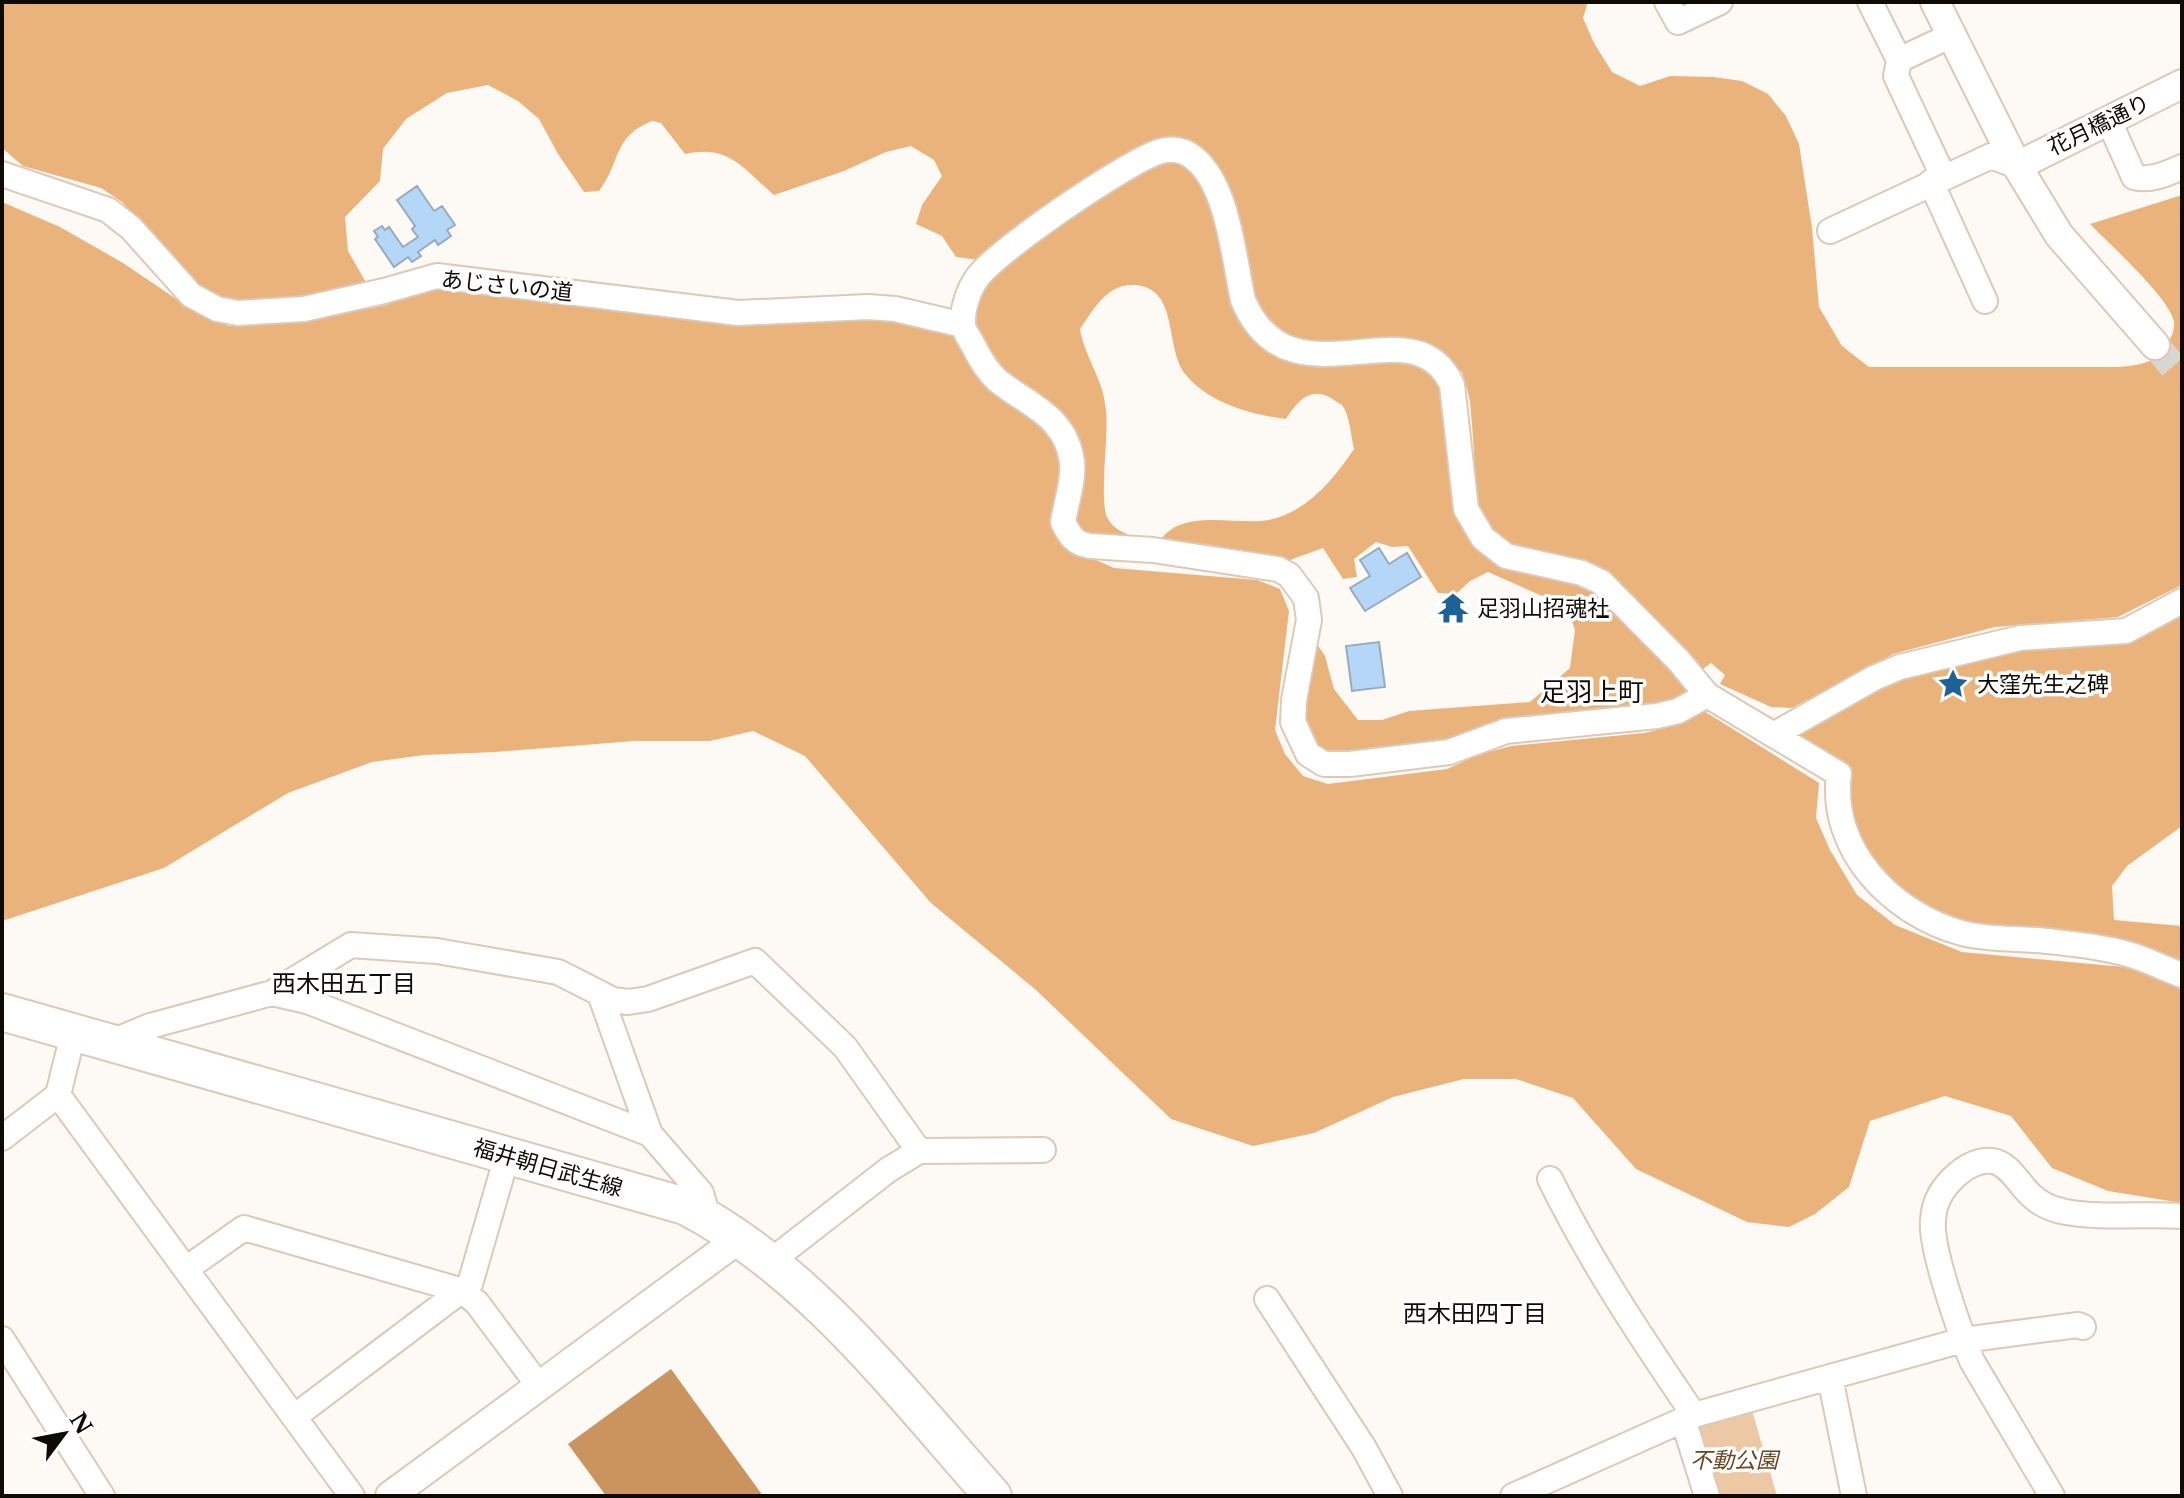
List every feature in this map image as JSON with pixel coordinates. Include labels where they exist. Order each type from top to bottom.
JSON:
[{"type":"main road","name":"福井朝日武生線","points":[[2,1012],[685,1206],[740,1238],[771,1261],[850,1337],[993,1496]]},
{"type":"street","points":[[1667,2],[1678,22],[1720,2]]},
{"type":"street","points":[[1870,2],[1899,60],[1896,76],[1985,301]]},
{"type":"street","points":[[1935,2],[2017,166],[2059,235],[2155,345]]},
{"type":"street","points":[[1899,60],[1952,35]]},
{"type":"street","name":"花月橋通り","points":[[2017,166],[2182,84]]},
{"type":"street","points":[[2109,121],[2134,177],[2143,179],[2164,175],[2182,167]]},
{"type":"street","points":[[1707,695],[1678,711],[1657,716],[1506,731],[1449,752],[1350,764],[1324,764],[1315,760],[1308,754],[1293,722],[1294,700],[1309,620],[1306,598],[1296,582],[1278,569],[1153,550],[1081,545],[1073,540],[1063,522],[1072,462],[1061,433],[1044,411],[991,374],[963,325],[967,298],[976,279],[1038,227],[1147,157],[1172,149],[1187,153],[1203,167],[1222,201],[1243,300],[1248,313],[1266,334],[1292,350],[1310,354],[1403,350],[1427,354],[1448,374],[1452,385],[1466,509],[1483,538],[1506,556],[1582,573],[1601,582],[1679,661],[1707,695],[1839,774],[1836,796],[1839,818],[1858,858],[1888,895],[1931,923],[1965,934],[2050,941],[2130,955],[2182,975]]},
{"type":"street","points":[[1830,231],[1991,156],[2017,166]]},
{"type":"street","name":"あじさいの道","points":[[2,174],[108,210],[131,228],[191,295],[217,309],[238,313],[304,309],[437,276],[738,313],[868,307],[895,309],[963,325]]},
{"type":"street","points":[[1775,734],[1874,678],[1900,667],[2020,638],[2126,631],[2182,601]]},
{"type":"street","points":[[109,1043],[150,1026],[272,993],[351,945],[437,951],[558,972],[613,1000],[628,1002],[648,999],[755,961],[845,1047],[919,1151]]},
{"type":"street","points":[[272,993],[307,1001],[650,1134]]},
{"type":"street","points":[[600,994],[650,1134],[701,1193],[708,1218]]},
{"type":"street","points":[[2,1138],[58,1095],[73,1034]]},
{"type":"street","points":[[58,1095],[352,1496]]},
{"type":"street","points":[[771,1261],[888,1170],[919,1151],[1043,1150]]},
{"type":"street","points":[[294,1417],[470,1284],[507,1156]]},
{"type":"street","points":[[2052,1496],[1972,1361],[1963,1340],[1934,1241],[1932,1221],[1939,1196],[1945,1185],[1973,1164],[1993,1161],[2005,1166],[2033,1198],[2049,1208],[2068,1212],[2182,1216]]},
{"type":"street","points":[[1550,1179],[1579,1237],[1689,1417],[1707,1496]]},
{"type":"street","points":[[186,1269],[244,1228],[463,1291],[477,1303],[539,1386]]},
{"type":"street","points":[[390,1496],[740,1238]]},
{"type":"street","points":[[1267,1299],[1364,1448],[1390,1496]]},
{"type":"street","points":[[1513,1496],[1547,1489],[1689,1417],[1963,1340],[2078,1325],[2083,1327]]},
{"type":"street","points":[[2,1339],[11,1374],[102,1496]]},
{"type":"street","points":[[1830,1377],[1854,1496]]},
{"type":"green space","name":"不動公園","points":[[1751,1407],[1777,1496],[1713,1496],[1691,1423]]},
{"type":"shaded area","points":[[2,2],[1588,2],[1583,18],[1612,72],[1640,86],[1670,76],[1742,81],[1768,94],[1786,116],[1799,144],[1812,228],[1819,307],[1842,346],[1869,367],[2120,367],[2153,359],[2163,351],[2172,334],[2174,322],[2170,312],[2150,285],[2090,224],[2182,195],[2182,585],[2118,617],[1995,627],[1893,654],[1792,708],[1771,707],[1720,684],[1725,675],[1711,663],[1703,669],[1600,568],[1501,541],[1490,529],[1475,502],[1470,401],[1462,372],[1439,352],[1311,348],[1270,331],[1188,148],[979,260],[956,257],[942,236],[916,224],[922,205],[942,176],[934,160],[911,146],[886,152],[844,171],[774,195],[724,155],[713,152],[685,154],[661,123],[652,121],[630,134],[599,191],[584,192],[539,119],[518,101],[488,85],[447,93],[406,119],[383,149],[380,181],[345,217],[348,251],[368,286],[305,301],[239,304],[219,299],[188,276],[122,202],[101,188],[23,166],[2,148]]},
{"type":"shaded area","points":[[1172,156],[1202,179],[1256,335],[1420,360],[1443,386],[1466,529],[1598,591],[1691,687],[1676,703],[1447,746],[1325,759],[1300,720],[1313,638],[1325,656],[1334,689],[1358,720],[1382,720],[1409,711],[1530,702],[1570,668],[1575,630],[1567,607],[1488,572],[1470,581],[1456,594],[1438,593],[1408,546],[1392,547],[1376,542],[1354,559],[1357,577],[1343,579],[1323,548],[1282,563],[1158,544],[1167,532],[1193,521],[1269,520],[1296,510],[1328,483],[1354,449],[1345,410],[1331,398],[1310,395],[1286,419],[1232,406],[1196,385],[1179,364],[1169,321],[1159,297],[1149,289],[1135,285],[1125,285],[1109,293],[1080,329],[1105,400],[1104,496],[1107,517],[1116,528],[1136,538],[1088,540],[1074,530],[1079,472],[969,324],[981,282],[1083,204]]},
{"type":"shaded area","points":[[2,202],[60,227],[123,263],[200,315],[229,326],[307,320],[387,305],[423,286],[871,314],[958,328],[1005,393],[1060,445],[1078,552],[1114,568],[1257,580],[1280,589],[1289,611],[1275,730],[1285,754],[1303,776],[1328,784],[1447,769],[1478,755],[1511,746],[1644,733],[1682,724],[1704,711],[1819,783],[1816,818],[1830,850],[1857,895],[1895,925],[1962,952],[2124,967],[2182,986],[2182,1203],[2108,1191],[2052,1168],[2011,1116],[1945,1096],[1870,1121],[1849,1187],[1815,1214],[1789,1227],[1747,1222],[1636,1169],[1573,1098],[1516,1079],[1464,1079],[1393,1097],[1314,1133],[1253,1146],[1171,1119],[1036,990],[931,903],[805,756],[753,731],[710,741],[634,741],[424,755],[372,762],[288,793],[164,868],[2,921]]},
{"type":"shaded area","points":[[2182,613],[2182,826],[2127,866],[2112,886],[2114,920],[2182,926],[2182,963],[2073,939],[1961,921],[1915,902],[1885,878],[1861,847],[1848,812],[1846,790],[1850,769],[1791,734],[1876,687],[1902,678],[2025,648],[2130,641]]},
{"type":"shaded area","points":[[671,1369],[763,1496],[606,1496],[568,1444]]},
{"type":"building","points":[[417,186],[434,211],[442,206],[455,225],[447,230],[451,236],[438,245],[435,240],[418,252],[421,256],[412,262],[408,257],[394,267],[375,239],[378,237],[374,231],[382,226],[385,230],[389,227],[403,247],[418,237],[412,229],[415,226],[397,200]]},
{"type":"building","points":[[1379,548],[1389,564],[1407,553],[1421,577],[1365,611],[1350,588],[1370,576],[1360,560]]},
{"type":"building","points":[[1379,642],[1385,687],[1352,691],[1346,646]]},
{"type":"tunnel","points":[[2155,345],[2182,377]]},
{"type":"place","name":"足羽山招魂社","points":[[1453,608]]},
{"type":"place","name":"大窪先生之碑","points":[[1953,684]]},
{"type":"district","name":"足羽上町","points":[[1592,692]]},
{"type":"district","name":"西木田五丁目","points":[[344,983]]},
{"type":"district","name":"西木田四丁目","points":[[1475,1313]]}]
